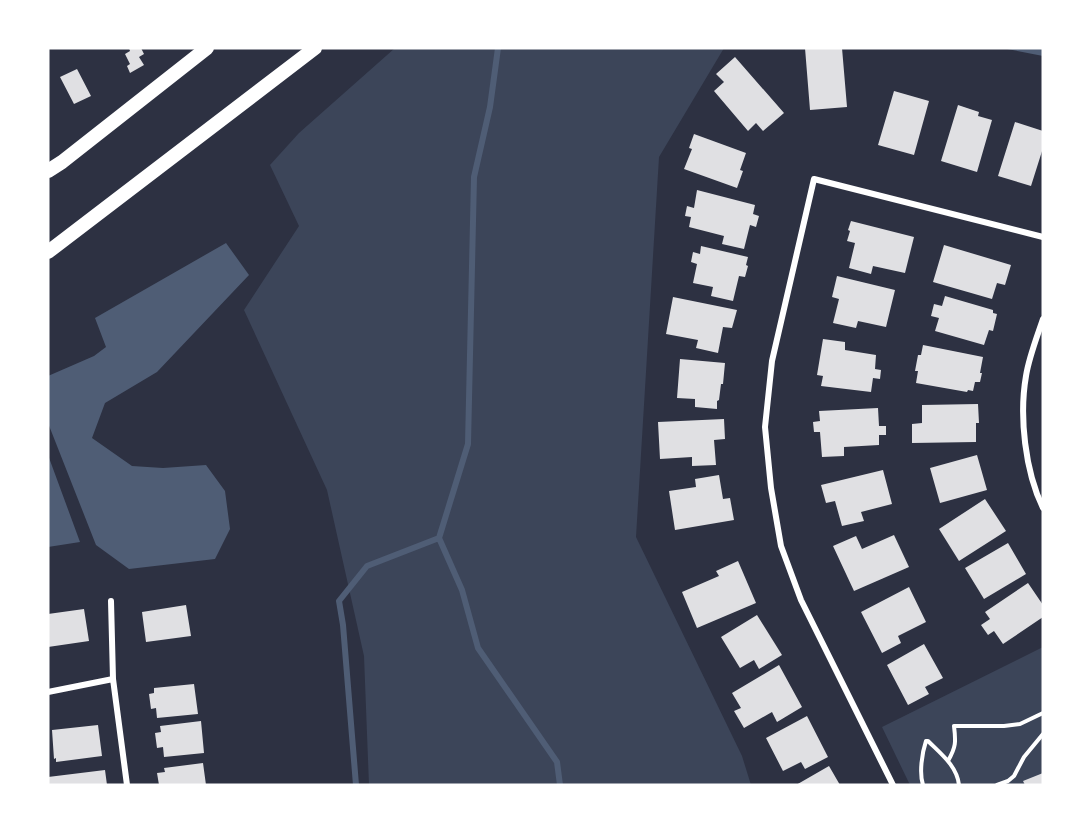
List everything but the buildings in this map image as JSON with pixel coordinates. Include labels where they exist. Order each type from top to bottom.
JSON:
[{"type":"main road","points":[[48,171],[207,48]]},
{"type":"main road","points":[[48,252],[315,48]]},
{"type":"street","points":[[893,785],[801,600],[781,546],[771,488],[765,427],[772,361],[814,179],[1043,237]]},
{"type":"street","points":[[1043,319],[1026,376],[1023,418],[1026,452],[1036,495],[1043,508]]},
{"type":"street","points":[[111,601],[113,679],[127,785]]},
{"type":"street","points":[[48,692],[113,679]]},
{"type":"path","points":[[948,761],[956,742],[954,726],[1020,724],[1043,713]]},
{"type":"path","points":[[997,785],[1014,776],[1024,758],[1043,734]]},
{"type":"path","points":[[923,785],[922,760],[926,741],[948,761],[957,773],[960,785]]},
{"type":"shaded area","points":[[395,48],[724,48],[659,157],[636,537],[742,756],[751,785],[369,785],[364,656],[327,490],[244,310],[299,226],[270,165],[299,133]]},
{"type":"shaded area","points":[[1002,48],[1043,48],[1043,56]]},
{"type":"shaded area","points":[[226,243],[249,275],[157,372],[105,403],[92,438],[132,466],[163,468],[206,465],[225,491],[230,529],[215,559],[129,569],[96,545],[48,423],[48,376],[94,356],[106,347],[95,318]]},
{"type":"shaded area","points":[[48,455],[80,542],[48,547]]},
{"type":"shaded area","points":[[1043,647],[1043,785],[910,785],[882,727]]},
{"type":"waterway","points":[[498,48],[490,107],[474,177],[468,444],[439,538],[462,590],[478,648],[557,762],[560,785]]},
{"type":"waterway","points":[[356,785],[339,601],[367,566],[439,538]]}]
